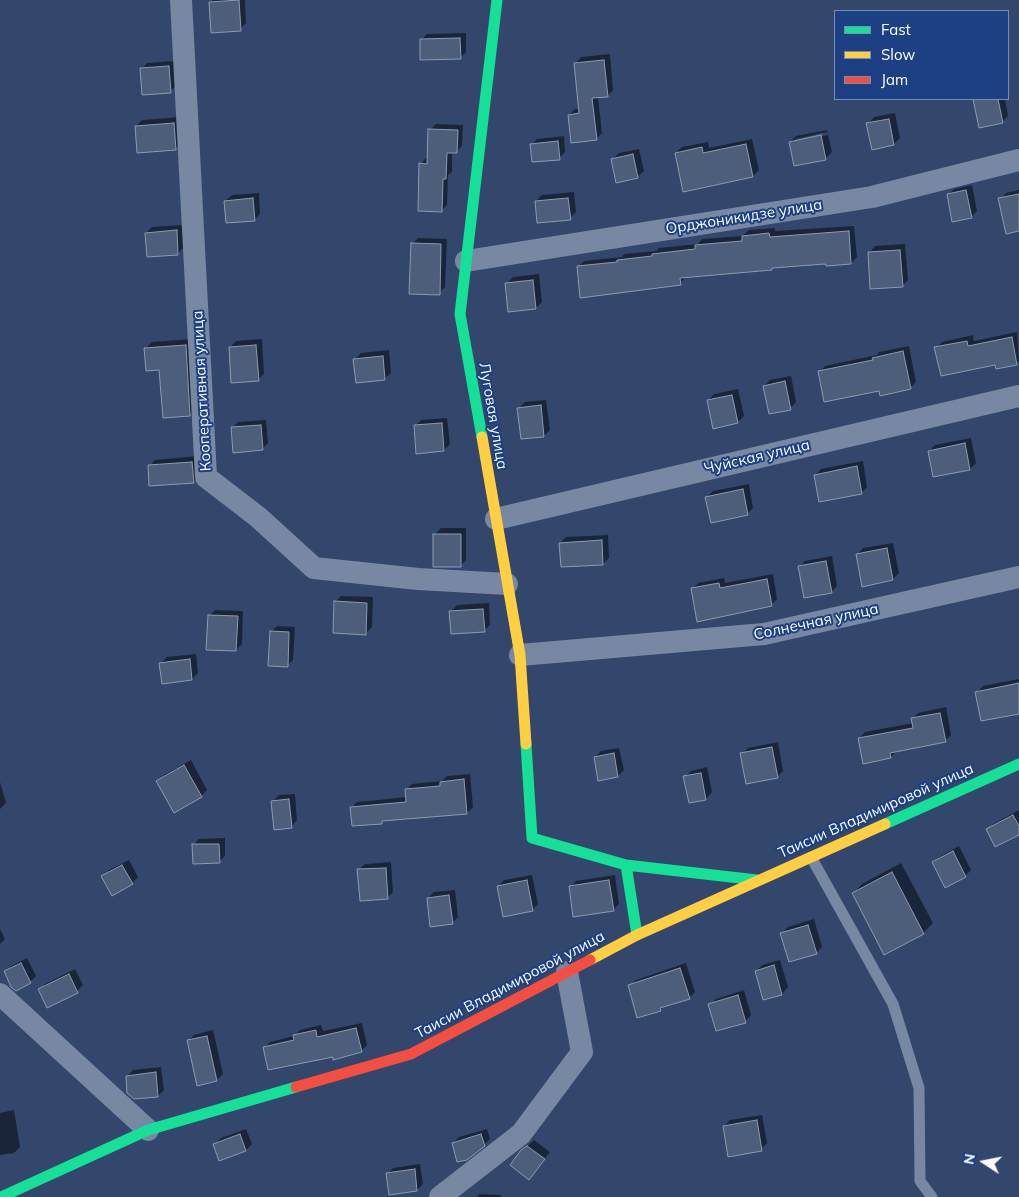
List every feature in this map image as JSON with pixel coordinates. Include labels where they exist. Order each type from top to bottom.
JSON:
[{"type":"street","name":"Кооперативная улица","points":[[181,0],[206,478],[258,517],[314,568],[507,584]]},
{"type":"street","name":"Луговая улица","points":[[497,0],[460,314],[520,655],[532,838],[626,865]]},
{"type":"street","name":"Орджоникидзе улица","points":[[466,261],[872,197],[1019,160]]},
{"type":"street","name":"Чуйская улица","points":[[496,518],[1019,396]]},
{"type":"street","name":"Солнечная улица","points":[[520,655],[764,634],[1019,577]]},
{"type":"street","name":"Таисии Владимировой улица","points":[[2,1197],[148,1130],[411,1054],[637,935],[1019,764]]},
{"type":"street","points":[[637,935],[626,865],[759,880]]},
{"type":"street","points":[[440,1197],[521,1134],[582,1052],[567,972]]},
{"type":"street","points":[[0,994],[148,1130]]},
{"type":"lane","points":[[811,857],[893,1004],[919,1088],[920,1181],[932,1197]]},
{"type":"building","points":[[239,0],[241,31],[211,33],[209,2]]},
{"type":"building","points":[[460,38],[461,59],[420,60],[420,39]]},
{"type":"building","points":[[604,60],[608,97],[592,98],[597,140],[571,143],[568,115],[579,113],[574,63]]},
{"type":"building","points":[[169,66],[171,93],[142,95],[140,68]]},
{"type":"building","points":[[973,100],[998,100],[1003,123],[979,128]]},
{"type":"building","points":[[889,119],[894,145],[872,150],[866,123]]},
{"type":"building","points":[[174,123],[176,150],[137,153],[135,126]]},
{"type":"building","points":[[428,129],[458,130],[457,153],[447,153],[446,179],[443,179],[442,212],[418,211],[419,163],[427,164]]},
{"type":"building","points":[[821,135],[826,160],[794,166],[789,142]]},
{"type":"building","points":[[558,141],[560,160],[532,162],[530,144]]},
{"type":"building","points":[[746,144],[753,177],[683,192],[675,153],[702,147],[703,153]]},
{"type":"building","points":[[633,154],[638,178],[616,183],[611,159]]},
{"type":"building","points":[[966,190],[972,218],[952,222],[947,194]]},
{"type":"building","points":[[1019,194],[1019,231],[1006,234],[998,198]]},
{"type":"building","points":[[253,198],[255,221],[226,223],[224,201]]},
{"type":"building","points":[[568,198],[571,220],[537,223],[535,201]]},
{"type":"building","points":[[177,230],[178,255],[147,257],[145,233]]},
{"type":"building","points":[[849,231],[851,264],[772,268],[772,270],[680,278],[681,285],[580,298],[577,266],[617,262],[617,260],[652,256],[652,254],[695,249],[695,245],[742,241],[742,236],[769,233],[770,237]]},
{"type":"building","points":[[411,243],[441,244],[440,295],[409,294]]},
{"type":"building","points":[[900,250],[903,287],[870,289],[868,252]]},
{"type":"building","points":[[533,280],[536,309],[508,312],[505,283]]},
{"type":"building","points":[[1012,337],[1017,365],[996,369],[995,365],[941,376],[934,347],[967,341],[968,346]]},
{"type":"building","points":[[186,345],[190,416],[163,418],[159,370],[146,371],[144,348]]},
{"type":"building","points":[[256,345],[259,381],[231,383],[229,347]]},
{"type":"building","points":[[903,351],[911,389],[880,396],[879,391],[824,402],[818,371],[873,360],[872,358]]},
{"type":"building","points":[[383,356],[385,380],[356,383],[353,359]]},
{"type":"building","points":[[785,381],[791,410],[769,414],[763,386]]},
{"type":"building","points":[[732,395],[738,423],[713,429],[707,400]]},
{"type":"building","points":[[541,405],[544,437],[521,439],[517,408]]},
{"type":"building","points":[[442,423],[444,451],[416,454],[414,425]]},
{"type":"building","points":[[261,425],[263,450],[233,453],[231,427]]},
{"type":"building","points":[[965,443],[970,470],[933,477],[928,451]]},
{"type":"building","points":[[192,462],[194,483],[149,486],[148,465]]},
{"type":"building","points":[[857,466],[862,494],[819,502],[814,475]]},
{"type":"building","points":[[743,489],[748,515],[711,523],[705,497]]},
{"type":"building","points":[[433,534],[461,534],[461,567],[433,567]]},
{"type":"building","points":[[602,540],[603,565],[561,567],[559,543]]},
{"type":"building","points":[[887,548],[893,580],[862,587],[856,554]]},
{"type":"building","points":[[826,561],[832,593],[804,598],[798,566]]},
{"type":"building","points":[[767,579],[772,606],[697,622],[691,588],[719,583],[720,588]]},
{"type":"building","points":[[334,601],[367,603],[366,635],[333,633]]},
{"type":"building","points":[[483,609],[485,632],[451,634],[449,611]]},
{"type":"building","points":[[208,615],[238,616],[236,651],[206,650]]},
{"type":"building","points":[[270,631],[289,632],[288,667],[268,666]]},
{"type":"building","points":[[190,659],[192,680],[162,684],[159,663]]},
{"type":"building","points":[[1019,683],[1019,714],[981,721],[975,692]]},
{"type":"building","points":[[940,713],[946,742],[890,753],[891,758],[863,764],[858,738],[913,728],[911,718]]},
{"type":"building","points":[[772,747],[778,778],[746,784],[740,753]]},
{"type":"building","points":[[614,753],[618,777],[598,781],[594,757]]},
{"type":"building","points":[[184,765],[202,797],[174,813],[156,781]]},
{"type":"building","points":[[701,773],[706,800],[689,803],[683,776]]},
{"type":"building","points":[[464,779],[467,814],[382,821],[382,824],[352,826],[350,807],[406,802],[405,789],[440,786],[440,782]]},
{"type":"building","points":[[289,799],[292,828],[274,830],[271,801]]},
{"type":"building","points":[[1013,815],[1019,826],[1019,835],[995,847],[986,829]]},
{"type":"building","points":[[192,844],[219,844],[220,863],[193,864]]},
{"type":"building","points":[[953,851],[966,877],[945,888],[932,862]]},
{"type":"building","points":[[122,865],[133,884],[112,896],[101,876]]},
{"type":"building","points":[[386,868],[388,899],[360,901],[357,869]]},
{"type":"building","points":[[892,872],[924,934],[884,955],[852,893]]},
{"type":"building","points":[[527,880],[533,911],[503,917],[497,886]]},
{"type":"building","points":[[609,880],[614,911],[573,917],[569,886]]},
{"type":"building","points":[[449,895],[453,924],[430,927],[427,898]]},
{"type":"building","points":[[808,925],[817,954],[789,962],[780,933]]},
{"type":"building","points":[[21,963],[31,983],[16,991],[11,987],[4,971]]},
{"type":"building","points":[[774,965],[782,995],[763,1000],[755,971]]},
{"type":"building","points":[[680,968],[690,999],[660,1008],[661,1011],[637,1018],[628,985]]},
{"type":"building","points":[[69,974],[78,993],[47,1008],[38,989]]},
{"type":"building","points":[[738,995],[746,1023],[716,1031],[708,1004]]},
{"type":"building","points":[[356,1028],[362,1052],[333,1060],[333,1057],[268,1070],[263,1047],[294,1040],[293,1035],[316,1030],[317,1037]]},
{"type":"building","points":[[207,1036],[217,1081],[197,1086],[187,1040]]},
{"type":"building","points":[[156,1072],[158,1097],[134,1099],[127,1093],[126,1076]]},
{"type":"building","points":[[757,1120],[762,1151],[728,1157],[723,1126]]},
{"type":"building","points":[[240,1134],[246,1151],[219,1161],[213,1144]]},
{"type":"building","points":[[481,1134],[485,1146],[467,1160],[457,1162],[452,1143]]},
{"type":"building","points":[[527,1146],[545,1159],[529,1180],[510,1165],[521,1150]]},
{"type":"building","points":[[415,1169],[417,1191],[389,1195],[386,1173]]},
{"type":"traffic: fast","points":[[482,437],[460,314],[497,0]]},
{"type":"traffic: fast","points":[[526,744],[532,838],[626,865],[757,880]]},
{"type":"traffic: fast","points":[[885,824],[1019,764]]},
{"type":"traffic: fast","points":[[626,865],[637,935]]},
{"type":"traffic: fast","points":[[1,1197],[148,1130],[296,1087]]},
{"type":"traffic: slow","points":[[482,437],[520,655],[526,744]]},
{"type":"traffic: slow","points":[[590,960],[637,935],[885,824]]},
{"type":"traffic: jam","points":[[296,1087],[411,1054],[590,960]]}]
